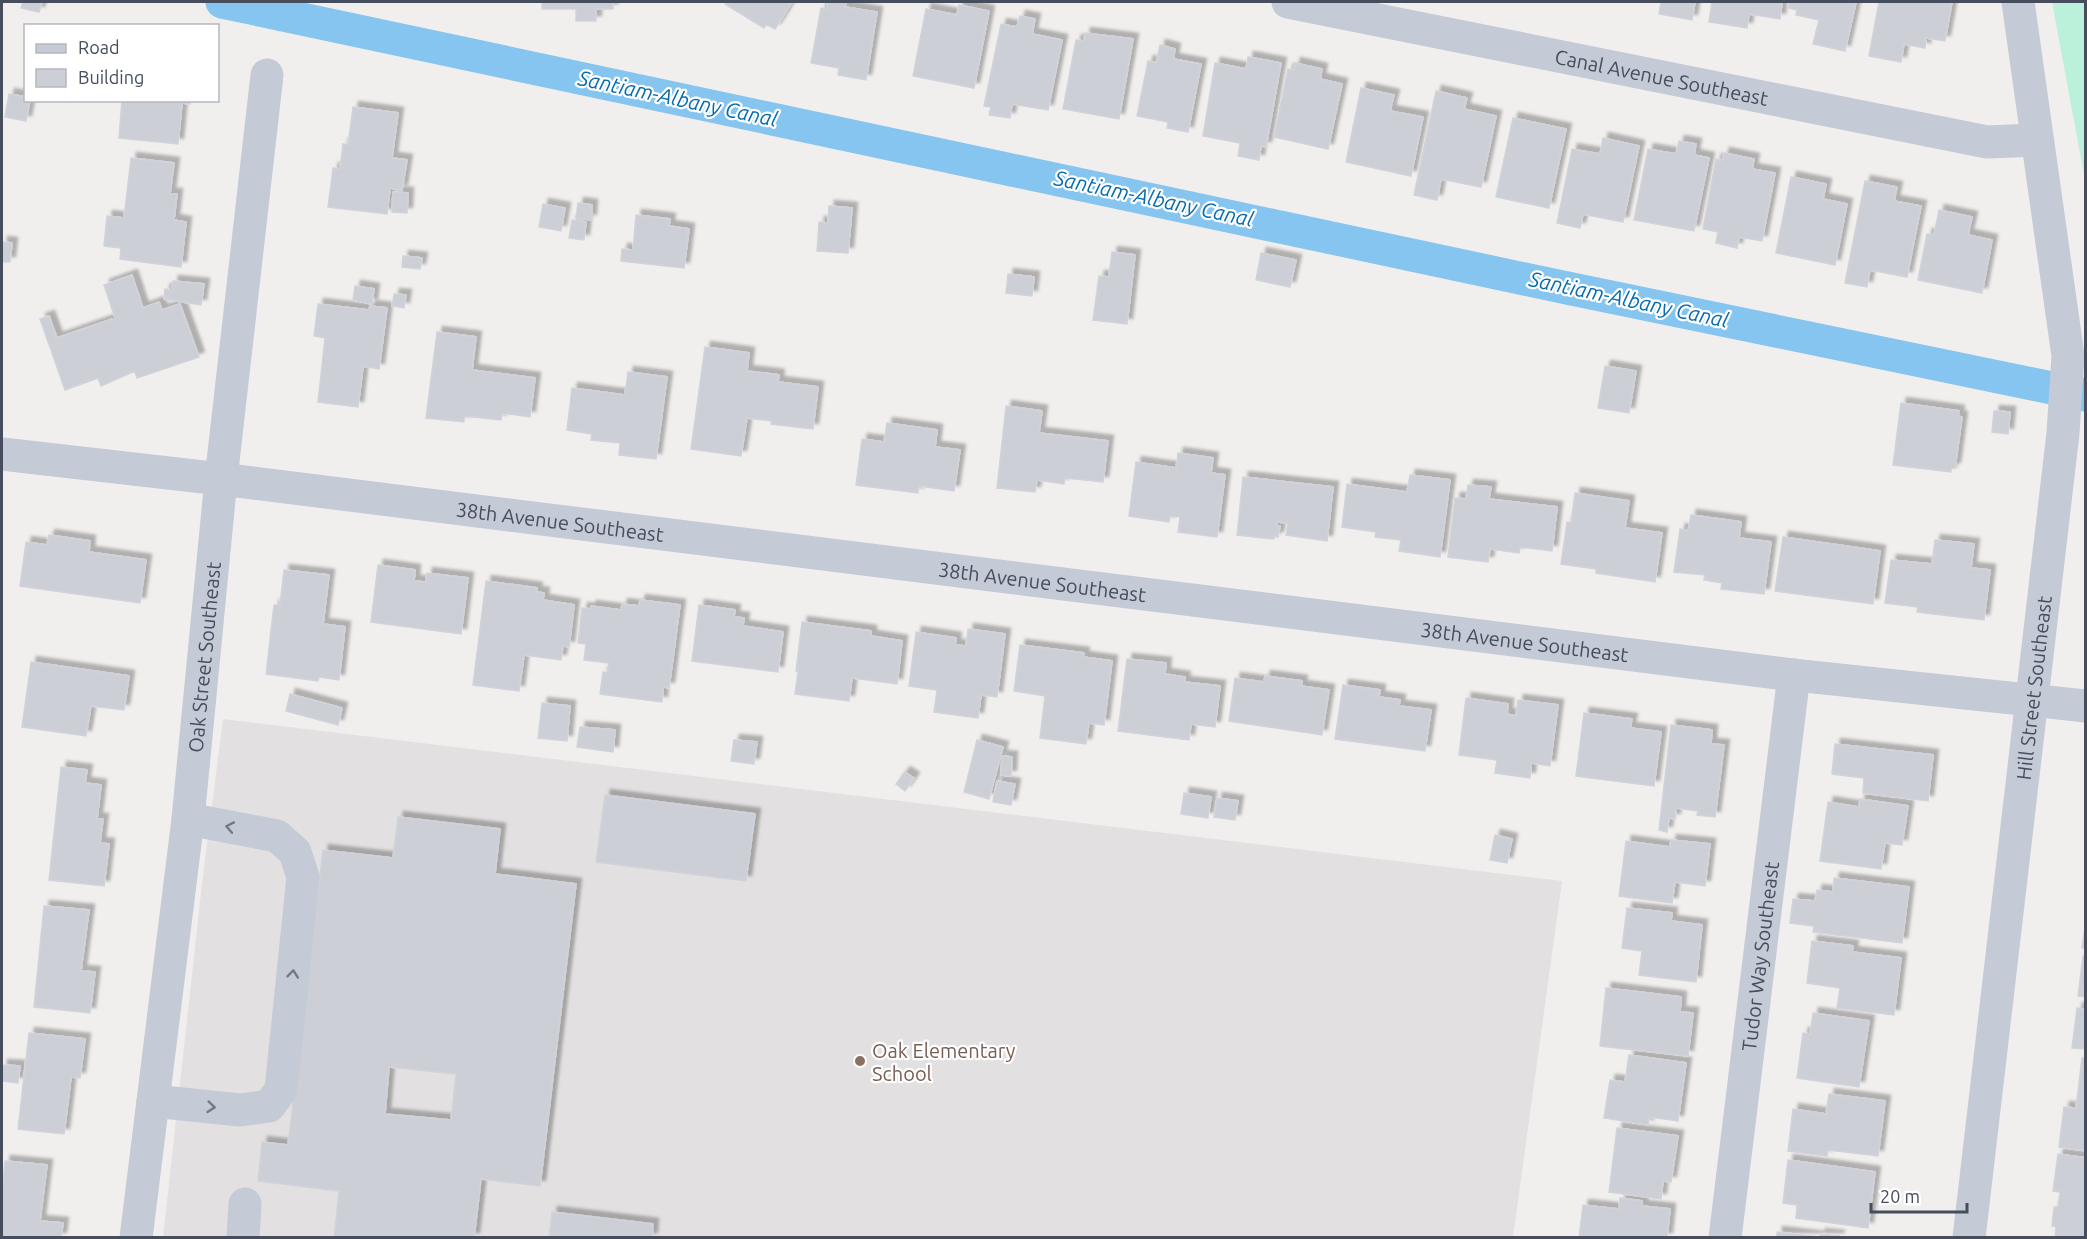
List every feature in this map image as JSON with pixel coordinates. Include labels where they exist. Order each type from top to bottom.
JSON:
[{"type":"street","name":"Canal Avenue Southeast","points":[[1288,2],[1988,142],[2037,140]]},
{"type":"street","name":"Hill Street Southeast","points":[[1969,1238],[2063,433],[2068,356],[2018,2]]},
{"type":"street","name":"Oak Street Southeast","points":[[136,1238],[188,819],[221,479],[267,75]]},
{"type":"street","name":"38th Avenue Southeast","points":[[2,454],[221,479],[1794,675],[2085,706]]},
{"type":"street","name":"Tudor Way Southeast","points":[[1725,1238],[1794,675]]},
{"type":"street","points":[[153,1101],[240,1110],[269,1106],[280,1090],[303,877],[296,852],[277,836],[188,819]]},
{"type":"street","points":[[243,1238],[245,1204]]},
{"type":"shaded area","name":"Oak Elementary School","points":[[223,719],[1562,881],[1513,1237],[163,1238],[202,884]]},
{"type":"green space","points":[[2052,2],[2085,2],[2085,180]]},
{"type":"building","points":[[23,2],[42,2],[39,12],[21,8]]},
{"type":"building","points":[[542,2],[613,2],[613,9],[596,9],[596,21],[576,21],[576,9],[542,9]]},
{"type":"building","points":[[727,2],[792,2],[775,29],[766,24],[764,28],[725,4]]},
{"type":"building","points":[[828,2],[846,2],[845,7],[877,12],[866,80],[838,75],[839,68],[811,63],[821,8],[827,9]]},
{"type":"building","points":[[1661,2],[1695,2],[1692,20],[1659,14]]},
{"type":"building","points":[[1712,2],[1782,2],[1780,19],[1749,14],[1747,28],[1709,22]]},
{"type":"building","points":[[1789,2],[1856,2],[1845,51],[1813,44],[1819,20],[1796,15],[1797,10],[1788,8]]},
{"type":"building","points":[[1879,2],[1952,2],[1945,41],[1926,38],[1925,48],[1904,44],[1901,62],[1869,56]]},
{"type":"building","points":[[959,5],[989,11],[974,88],[913,76],[926,9],[957,15]]},
{"type":"building","points":[[1020,16],[1035,19],[1032,34],[1062,40],[1048,110],[1012,104],[1010,118],[989,115],[991,107],[984,106],[1001,24],[1017,27]]},
{"type":"building","points":[[1085,33],[1133,39],[1119,119],[1063,109],[1076,40],[1084,41]]},
{"type":"building","points":[[1160,45],[1175,49],[1173,59],[1201,64],[1188,132],[1167,128],[1168,122],[1137,116],[1148,61],[1156,63]]},
{"type":"building","points":[[1248,57],[1281,63],[1266,147],[1261,146],[1259,160],[1238,156],[1240,143],[1203,136],[1215,63],[1246,69]]},
{"type":"building","points":[[1295,63],[1322,69],[1320,79],[1342,84],[1328,149],[1274,137],[1288,69],[1294,70]]},
{"type":"building","points":[[1361,88],[1394,95],[1390,111],[1423,117],[1411,176],[1346,162]]},
{"type":"building","points":[[1436,91],[1467,98],[1464,109],[1496,116],[1481,187],[1441,179],[1437,200],[1414,195]]},
{"type":"building","points":[[9,94],[24,97],[24,102],[30,102],[26,121],[5,117]]},
{"type":"building","points":[[122,102],[190,102],[190,104],[182,103],[178,144],[119,138]]},
{"type":"building","points":[[353,107],[398,113],[392,158],[407,160],[402,190],[390,188],[387,214],[328,207],[333,168],[340,169],[343,144],[348,145]]},
{"type":"building","points":[[1513,118],[1566,129],[1549,208],[1496,197]]},
{"type":"building","points":[[1603,138],[1639,146],[1623,222],[1583,214],[1580,228],[1557,223],[1572,149],[1600,154]]},
{"type":"building","points":[[1679,141],[1696,144],[1694,155],[1709,158],[1694,231],[1634,220],[1648,149],[1676,154]]},
{"type":"building","points":[[1724,153],[1754,159],[1752,169],[1775,173],[1762,241],[1739,237],[1737,248],[1716,243],[1718,232],[1703,229],[1716,159],[1722,161]]},
{"type":"building","points":[[131,158],[174,163],[170,194],[177,194],[174,220],[186,222],[181,267],[120,259],[121,248],[104,246],[107,216],[124,218]]},
{"type":"building","points":[[1791,177],[1826,184],[1823,199],[1847,204],[1835,265],[1776,253]]},
{"type":"building","points":[[1865,181],[1897,187],[1894,201],[1921,206],[1907,277],[1870,270],[1867,287],[1845,283]]},
{"type":"building","points":[[393,192],[408,193],[407,213],[392,212]]},
{"type":"building","points":[[578,203],[592,205],[591,220],[576,218]]},
{"type":"building","points":[[543,204],[565,208],[561,231],[539,227]]},
{"type":"building","points":[[829,206],[852,208],[848,253],[817,251],[819,222],[828,223]]},
{"type":"building","points":[[1939,210],[1972,217],[1968,235],[1992,240],[1982,293],[1918,280],[1927,234],[1934,235]]},
{"type":"building","points":[[636,215],[670,219],[669,226],[689,229],[684,268],[621,261],[622,249],[633,250]]},
{"type":"building","points":[[572,220],[586,222],[584,240],[569,238]]},
{"type":"building","points":[[2,242],[12,243],[10,262],[2,262]]},
{"type":"building","points":[[1112,252],[1135,255],[1127,324],[1093,320],[1099,276],[1109,277]]},
{"type":"building","points":[[1261,253],[1296,260],[1290,287],[1256,280]]},
{"type":"building","points":[[403,256],[422,258],[420,269],[402,267]]},
{"type":"building","points":[[1008,274],[1034,277],[1032,296],[1006,293]]},
{"type":"building","points":[[132,275],[143,308],[159,302],[162,310],[180,304],[199,357],[137,378],[135,371],[101,386],[98,378],[65,390],[40,319],[49,316],[57,338],[115,318],[104,285]]},
{"type":"building","points":[[173,281],[204,284],[201,305],[164,299],[165,289],[172,290]]},
{"type":"building","points":[[355,286],[374,289],[372,304],[353,300]]},
{"type":"building","points":[[394,294],[406,295],[404,308],[392,306]]},
{"type":"building","points":[[318,304],[369,310],[370,306],[387,308],[379,369],[363,366],[358,407],[318,402],[325,338],[314,336]]},
{"type":"building","points":[[437,332],[476,337],[472,370],[535,378],[530,417],[502,413],[501,420],[464,416],[464,422],[426,418]]},
{"type":"building","points":[[705,347],[749,353],[747,371],[779,375],[778,382],[818,387],[813,429],[771,424],[772,421],[747,418],[741,456],[691,449]]},
{"type":"building","points":[[1605,366],[1636,371],[1629,413],[1598,408]]},
{"type":"building","points":[[628,372],[667,377],[656,459],[619,455],[620,443],[591,440],[592,434],[567,430],[572,388],[625,395]]},
{"type":"building","points":[[1901,403],[1959,411],[1958,416],[1962,417],[1955,468],[1951,468],[1951,472],[1893,465]]},
{"type":"building","points":[[1006,406],[1042,411],[1039,433],[1108,441],[1103,482],[1065,478],[1064,484],[1037,480],[1035,492],[997,488]]},
{"type":"building","points":[[1994,411],[2010,412],[2008,434],[1992,432]]},
{"type":"building","points":[[887,423],[937,430],[935,447],[960,450],[954,491],[919,486],[918,493],[856,485],[862,439],[884,442]]},
{"type":"building","points":[[1178,453],[1213,458],[1211,473],[1225,475],[1217,537],[1178,532],[1180,517],[1170,516],[1169,522],[1129,516],[1136,462],[1176,468]]},
{"type":"building","points":[[1410,475],[1450,480],[1440,557],[1399,551],[1401,540],[1375,537],[1376,532],[1342,527],[1347,484],[1407,492]]},
{"type":"building","points":[[1243,477],[1333,487],[1327,541],[1286,535],[1288,523],[1277,522],[1276,526],[1280,526],[1278,537],[1274,536],[1274,539],[1237,535]]},
{"type":"building","points":[[1468,485],[1491,487],[1489,499],[1557,507],[1552,551],[1520,547],[1519,553],[1490,549],[1488,562],[1448,557],[1455,498],[1466,499]]},
{"type":"building","points":[[1575,493],[1629,501],[1625,528],[1662,533],[1655,582],[1596,573],[1596,569],[1561,564],[1567,522],[1571,523]]},
{"type":"building","points":[[1691,515],[1741,522],[1739,538],[1771,542],[1764,594],[1721,589],[1722,583],[1704,580],[1705,575],[1674,572],[1680,529],[1688,531]]},
{"type":"building","points":[[49,535],[90,541],[89,552],[146,560],[140,603],[20,586],[26,542],[47,545]]},
{"type":"building","points":[[1783,537],[1880,551],[1873,604],[1775,591]]},
{"type":"building","points":[[1935,540],[1974,544],[1971,568],[1990,570],[1984,620],[1917,612],[1918,607],[1885,603],[1891,560],[1932,564]]},
{"type":"building","points":[[378,565],[415,570],[414,581],[426,582],[427,573],[468,578],[461,634],[371,622]]},
{"type":"building","points":[[284,570],[329,575],[323,624],[345,627],[339,680],[319,677],[318,681],[266,674],[274,605],[280,605]]},
{"type":"building","points":[[486,581],[537,588],[536,592],[544,593],[543,600],[574,605],[569,647],[563,646],[561,660],[524,655],[519,691],[473,685]]},
{"type":"building","points":[[640,600],[680,605],[669,688],[663,687],[662,702],[600,694],[603,672],[607,673],[609,663],[584,660],[586,644],[578,643],[582,608],[590,609],[591,606],[621,610],[622,604],[639,606]]},
{"type":"building","points":[[699,605],[735,610],[734,617],[744,618],[743,626],[783,632],[778,672],[692,661]]},
{"type":"building","points":[[802,622],[871,631],[871,636],[902,641],[897,684],[852,678],[849,701],[795,694]]},
{"type":"building","points":[[968,629],[1005,634],[997,697],[981,695],[978,718],[934,712],[937,690],[909,686],[916,632],[956,638],[955,645],[966,646]]},
{"type":"building","points":[[1020,645],[1084,653],[1083,657],[1112,661],[1104,725],[1089,723],[1086,744],[1040,738],[1045,696],[1014,691]]},
{"type":"building","points":[[1127,659],[1166,663],[1165,674],[1185,677],[1184,682],[1220,686],[1215,727],[1191,724],[1189,740],[1118,731]]},
{"type":"building","points":[[31,662],[129,676],[124,710],[91,706],[86,736],[22,727]]},
{"type":"building","points":[[1265,676],[1302,681],[1301,686],[1329,690],[1322,735],[1229,721],[1235,678],[1264,682]]},
{"type":"building","points":[[1343,685],[1380,690],[1379,697],[1400,700],[1399,706],[1431,710],[1425,751],[1335,739]]},
{"type":"building","points":[[290,694],[342,708],[338,725],[286,711]]},
{"type":"building","points":[[1466,698],[1508,704],[1507,714],[1516,716],[1518,700],[1558,705],[1550,766],[1531,763],[1530,778],[1495,773],[1497,760],[1459,755]]},
{"type":"building","points":[[542,703],[570,706],[567,741],[538,738]]},
{"type":"building","points":[[1584,713],[1632,719],[1630,728],[1661,732],[1654,786],[1576,776]]},
{"type":"building","points":[[1671,725],[1712,730],[1711,744],[1724,745],[1715,817],[1697,815],[1698,811],[1676,808],[1675,819],[1669,818],[1667,832],[1659,830]]},
{"type":"building","points":[[580,727],[615,730],[613,752],[577,747]]},
{"type":"building","points":[[734,740],[757,742],[754,764],[731,761]]},
{"type":"building","points":[[977,740],[1003,747],[989,799],[964,792]]},
{"type":"building","points":[[1835,744],[1933,755],[1928,801],[1863,793],[1864,778],[1832,774]]},
{"type":"building","points":[[1002,756],[1012,757],[1011,776],[1001,775]]},
{"type":"building","points":[[61,767],[87,770],[85,783],[101,785],[97,819],[103,819],[100,843],[109,844],[104,886],[49,880]]},
{"type":"building","points":[[905,772],[914,778],[905,791],[896,784]]},
{"type":"building","points":[[997,781],[1015,784],[1011,805],[993,802]]},
{"type":"building","points":[[1184,793],[1211,797],[1208,818],[1181,814]]},
{"type":"building","points":[[605,795],[755,814],[746,881],[596,862]]},
{"type":"building","points":[[1217,798],[1238,801],[1235,820],[1214,817]]},
{"type":"building","points":[[1860,799],[1908,806],[1902,845],[1885,843],[1881,869],[1820,861],[1828,802],[1859,807]]},
{"type":"building","points":[[398,817],[500,829],[495,874],[576,884],[540,1186],[481,1179],[474,1238],[334,1238],[339,1191],[258,1181],[262,1142],[288,1145],[323,850],[393,858]],"holes":[[[389,1067],[456,1074],[451,1120],[385,1114]]]},
{"type":"building","points":[[1495,835],[1512,839],[1507,863],[1490,860]]},
{"type":"building","points":[[1671,840],[1710,844],[1705,886],[1675,882],[1672,903],[1619,896],[1626,841],[1670,847]]},
{"type":"building","points":[[1834,878],[1909,887],[1902,943],[1813,932],[1814,926],[1790,923],[1793,899],[1815,901],[1817,890],[1833,892]]},
{"type":"building","points":[[44,906],[89,910],[81,971],[95,972],[90,1013],[34,1007]]},
{"type":"building","points":[[1627,908],[1672,913],[1671,921],[1702,925],[1696,982],[1639,975],[1642,951],[1622,948]]},
{"type":"building","points":[[2086,921],[2086,948],[2082,948]]},
{"type":"building","points":[[1812,941],[1853,946],[1852,952],[1901,958],[1894,1015],[1837,1008],[1840,988],[1807,983]]},
{"type":"building","points":[[2083,956],[2086,956],[2086,997],[2078,996]]},
{"type":"building","points":[[1606,988],[1681,997],[1680,1012],[1693,1013],[1688,1056],[1600,1046]]},
{"type":"building","points":[[2077,1008],[2086,1010],[2086,1049],[2072,1048]]},
{"type":"building","points":[[1813,1013],[1869,1021],[1859,1087],[1797,1078],[1803,1033],[1810,1034]]},
{"type":"building","points":[[29,1033],[85,1039],[80,1078],[71,1077],[64,1134],[18,1129]]},
{"type":"building","points":[[1629,1055],[1686,1063],[1678,1121],[1649,1117],[1648,1125],[1604,1118],[1610,1080],[1625,1082]]},
{"type":"building","points":[[2082,1058],[2086,1058],[2086,1151],[2059,1147],[2064,1107],[2076,1108]]},
{"type":"building","points":[[2,1065],[20,1066],[18,1083],[2,1081]]},
{"type":"building","points":[[1829,1094],[1885,1101],[1878,1156],[1828,1150],[1827,1156],[1788,1151],[1793,1109],[1826,1114]]},
{"type":"building","points":[[1617,1128],[1678,1136],[1671,1182],[1663,1181],[1661,1199],[1609,1192]]},
{"type":"building","points":[[2058,1154],[2086,1158],[2086,1238],[2055,1238],[2056,1227],[2052,1226],[2054,1207],[2058,1207],[2060,1192],[2053,1191]]},
{"type":"building","points":[[1788,1160],[1875,1172],[1868,1228],[1796,1218],[1797,1205],[1783,1203]]},
{"type":"building","points":[[5,1161],[47,1165],[40,1221],[63,1223],[61,1238],[2,1238],[2,1190]]},
{"type":"building","points":[[1620,1198],[1642,1201],[1642,1206],[1670,1209],[1667,1238],[1579,1238],[1583,1205],[1619,1209]]},
{"type":"building","points":[[552,1212],[653,1224],[652,1238],[549,1238]]},
{"type":"building","points":[[1777,1232],[1820,1237],[1820,1234],[1839,1236],[1838,1238],[1777,1238]]},
{"type":"waterway","name":"Santiam-Albany Canal","points":[[222,2],[1567,288],[2086,395]]},
{"type":"place","name":"Oak Elementary School","points":[[860,1061]]}]
